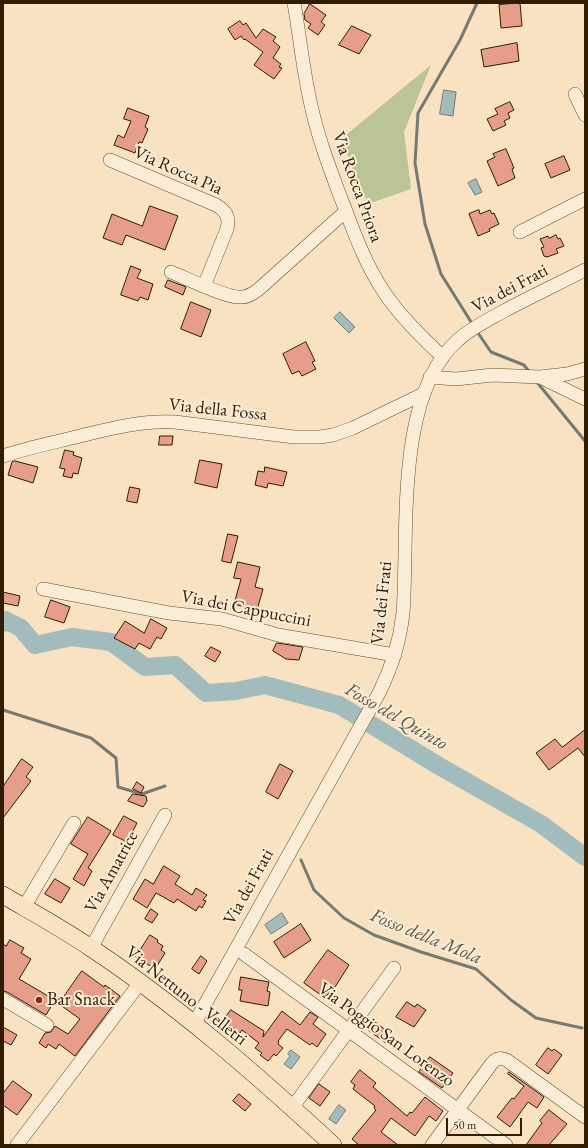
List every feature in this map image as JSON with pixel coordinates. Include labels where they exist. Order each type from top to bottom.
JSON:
[{"type":"main road","name":"Via Nettuno - Velletri","points":[[3,895],[91,948],[140,983],[194,1024],[333,1145]]},
{"type":"street","name":"Via Rocca Priora","points":[[294,3],[306,81],[315,124],[363,254],[383,291],[403,317],[443,357]]},
{"type":"street","points":[[575,94],[585,115]]},
{"type":"street","name":"Via Rocca Pia","points":[[110,160],[216,205],[225,211],[228,216],[228,224],[204,286]]},
{"type":"street","points":[[520,232],[585,199]]},
{"type":"street","points":[[171,272],[234,297],[241,297],[251,294],[259,289],[346,211]]},
{"type":"street","name":"Via dei Frati","points":[[194,1024],[385,681],[395,654],[404,605],[410,454],[416,419],[423,394],[430,377],[456,341],[469,331],[585,270]]},
{"type":"street","points":[[430,377],[451,379],[484,375],[540,377],[567,374],[585,369]]},
{"type":"street","points":[[540,377],[585,400]]},
{"type":"street","name":"Via della Fossa","points":[[3,456],[29,448],[111,429],[161,422],[175,422],[294,437],[326,436],[353,428],[423,394]]},
{"type":"street","name":"Via dei Cappuccini","points":[[43,589],[169,613],[222,619],[278,635],[395,654]]},
{"type":"street","name":"Via Amatrice","points":[[91,948],[165,815]]},
{"type":"street","points":[[24,907],[74,823]]},
{"type":"street","name":"Via Poggio San Lorenzo","points":[[244,954],[506,1145]]},
{"type":"street","points":[[292,1108],[394,968]]},
{"type":"street","points":[[17,1145],[140,983]]},
{"type":"street","points":[[3,999],[47,1025]]},
{"type":"street","points":[[432,1145],[492,1064],[496,1060],[502,1058],[585,1117]]},
{"type":"green space","points":[[431,65],[404,132],[411,189],[368,204],[341,139]]},
{"type":"water","points":[[444,90],[456,92],[453,116],[440,114]]},
{"type":"water","points":[[476,179],[482,192],[475,195],[468,183]]},
{"type":"water","points":[[340,312],[355,327],[349,333],[334,318]]},
{"type":"water","points":[[282,913],[288,923],[271,934],[265,925]]},
{"type":"water","points":[[291,1050],[300,1057],[291,1069],[284,1064],[290,1056],[288,1054]]},
{"type":"water","points":[[339,1105],[346,1110],[336,1124],[329,1119]]},
{"type":"building","points":[[520,3],[522,26],[501,28],[499,5]]},
{"type":"building","points":[[310,4],[326,15],[321,22],[325,25],[318,35],[308,28],[311,24],[305,20],[304,14]]},
{"type":"building","points":[[240,21],[243,25],[246,23],[256,38],[263,29],[276,37],[273,41],[280,47],[273,58],[281,64],[279,67],[282,68],[274,79],[254,65],[263,52],[245,39],[244,40],[241,36],[235,40],[228,29]]},
{"type":"building","points":[[352,26],[371,35],[359,54],[339,45]]},
{"type":"building","points":[[517,43],[519,61],[484,67],[481,50]]},
{"type":"building","points":[[510,102],[514,110],[508,113],[510,118],[504,121],[506,125],[493,131],[487,119],[498,114],[495,109]]},
{"type":"building","points":[[128,108],[149,116],[145,127],[148,129],[142,143],[139,142],[135,153],[114,145],[118,135],[124,138],[131,121],[124,119]]},
{"type":"building","points":[[506,149],[514,168],[512,169],[515,178],[498,186],[487,161],[495,157],[493,154]]},
{"type":"building","points":[[564,156],[570,170],[551,178],[545,164]]},
{"type":"building","points":[[150,206],[178,216],[165,250],[126,235],[122,245],[103,238],[112,214],[142,226]]},
{"type":"building","points":[[479,210],[480,214],[490,210],[492,214],[494,213],[499,224],[489,229],[490,231],[478,236],[469,214]]},
{"type":"building","points":[[556,235],[558,239],[560,238],[564,246],[556,249],[558,253],[547,257],[544,256],[541,248],[544,247],[540,239],[548,236],[549,238]]},
{"type":"building","points":[[131,266],[141,270],[137,278],[153,284],[148,300],[140,297],[138,301],[121,295]]},
{"type":"building","points":[[168,280],[186,287],[183,295],[165,287]]},
{"type":"building","points":[[191,302],[211,310],[201,337],[181,329]]},
{"type":"building","points":[[306,342],[315,361],[312,362],[316,369],[302,376],[299,371],[292,374],[283,354]]},
{"type":"building","points":[[160,436],[173,436],[172,445],[159,445]]},
{"type":"building","points":[[65,450],[74,452],[73,455],[82,458],[78,474],[73,473],[72,478],[63,476],[65,469],[60,468]]},
{"type":"building","points":[[200,460],[222,464],[217,488],[195,483]]},
{"type":"building","points":[[15,461],[38,467],[33,483],[8,475],[12,462]]},
{"type":"building","points":[[265,467],[287,472],[283,486],[268,483],[267,488],[255,485],[258,471],[264,472]]},
{"type":"building","points":[[130,487],[140,489],[137,503],[127,501]]},
{"type":"building","points":[[228,534],[238,536],[231,563],[222,561]]},
{"type":"building","points":[[238,562],[260,567],[255,587],[263,589],[257,610],[234,604],[241,579],[234,578]]},
{"type":"building","points":[[3,592],[20,596],[18,606],[3,603]]},
{"type":"building","points":[[51,600],[70,607],[64,623],[45,617]]},
{"type":"building","points":[[151,619],[167,628],[161,639],[157,637],[150,649],[139,643],[135,649],[114,638],[125,621],[144,633]]},
{"type":"building","points":[[277,643],[303,647],[299,660],[286,659],[273,651]]},
{"type":"building","points":[[211,647],[221,652],[215,662],[205,656]]},
{"type":"building","points":[[585,730],[585,757],[578,748],[549,770],[536,753],[555,739],[562,747]]},
{"type":"building","points":[[22,759],[33,767],[26,777],[31,781],[3,818],[3,787]]},
{"type":"building","points":[[280,764],[293,771],[278,799],[266,792]]},
{"type":"building","points":[[137,782],[144,787],[141,793],[133,789]]},
{"type":"building","points":[[133,794],[146,796],[147,801],[143,807],[128,801]]},
{"type":"building","points":[[124,816],[137,823],[127,842],[113,835]]},
{"type":"building","points":[[88,817],[111,831],[88,868],[92,871],[84,886],[73,879],[88,854],[71,844]]},
{"type":"building","points":[[164,866],[180,876],[175,884],[192,895],[196,888],[207,895],[203,900],[206,901],[202,908],[199,906],[196,911],[177,899],[174,903],[156,893],[147,908],[133,899],[145,879],[153,884]]},
{"type":"building","points":[[55,879],[70,888],[61,903],[45,894]]},
{"type":"building","points":[[151,909],[158,914],[152,923],[145,919]]},
{"type":"building","points":[[301,924],[311,940],[284,958],[274,942]]},
{"type":"building","points":[[150,935],[158,940],[157,942],[163,946],[161,950],[165,953],[155,969],[136,957]]},
{"type":"building","points":[[10,940],[24,948],[21,953],[31,959],[19,979],[55,1000],[46,1015],[3,991],[3,944],[6,946]]},
{"type":"building","points":[[328,950],[349,965],[335,987],[334,986],[325,998],[304,983]]},
{"type":"building","points":[[201,956],[207,961],[199,974],[192,969]]},
{"type":"building","points":[[82,971],[104,987],[105,985],[120,996],[75,1056],[59,1044],[56,1049],[48,1044],[46,1048],[39,1043],[45,1033],[51,1032],[55,1026],[68,1034],[80,1019],[59,1004]]},
{"type":"building","points":[[241,977],[269,982],[267,991],[270,992],[268,1006],[240,1001],[242,990],[239,990]]},
{"type":"building","points":[[407,1002],[415,1007],[417,1004],[426,1010],[414,1027],[396,1017]]},
{"type":"building","points":[[231,1010],[264,1031],[263,1037],[282,1011],[300,1025],[310,1012],[318,1017],[313,1024],[326,1034],[317,1047],[312,1043],[310,1045],[287,1029],[278,1041],[278,1044],[283,1048],[276,1056],[274,1054],[268,1061],[260,1055],[262,1053],[255,1048],[259,1043],[242,1030],[240,1033],[223,1021]]},
{"type":"building","points":[[374,1021],[392,1035],[386,1043],[368,1030]]},
{"type":"building","points":[[3,1027],[17,1035],[11,1045],[3,1041]]},
{"type":"building","points":[[548,1048],[552,1051],[554,1049],[562,1055],[548,1074],[536,1065]]},
{"type":"building","points":[[430,1057],[453,1073],[442,1088],[419,1072]]},
{"type":"building","points":[[360,1070],[376,1083],[373,1087],[407,1116],[410,1112],[412,1113],[425,1097],[443,1111],[436,1121],[429,1116],[415,1136],[391,1118],[381,1132],[398,1145],[359,1145],[352,1139],[376,1110],[374,1108],[375,1106],[353,1089],[355,1085],[351,1082]]},
{"type":"building","points":[[509,1072],[544,1097],[537,1108],[528,1102],[510,1127],[497,1117],[524,1086],[508,1074]]},
{"type":"building","points":[[13,1081],[32,1095],[17,1115],[3,1105],[3,1094]]},
{"type":"building","points":[[319,1084],[330,1092],[320,1106],[309,1098]]},
{"type":"building","points":[[239,1094],[251,1104],[245,1111],[233,1101]]},
{"type":"building","points":[[549,1110],[567,1124],[549,1145],[526,1145],[542,1123],[540,1121]]},
{"type":"waterway","points":[[473,325],[441,274],[425,224],[415,163],[418,113],[460,40],[477,3]]},
{"type":"waterway","points":[[476,330],[491,352],[524,365],[530,373]]},
{"type":"waterway","points":[[536,381],[585,441]]},
{"type":"waterway","name":"Fosso del Quinto","points":[[3,623],[5,620],[21,628],[35,645],[72,637],[111,642],[145,667],[175,665],[206,693],[236,691],[265,685],[339,705],[439,766],[541,824],[585,857]]},
{"type":"waterway","name":"Fosso della Mola","points":[[3,710],[91,738],[116,758],[118,787],[142,794],[165,786]]},
{"type":"waterway","name":"Fosso della Mola","points":[[301,860],[314,890],[344,918],[374,935],[421,952],[476,969],[511,1000],[536,1018],[582,1028]]},
{"type":"place","name":"Bar Snack","points":[[39,1000]]}]
